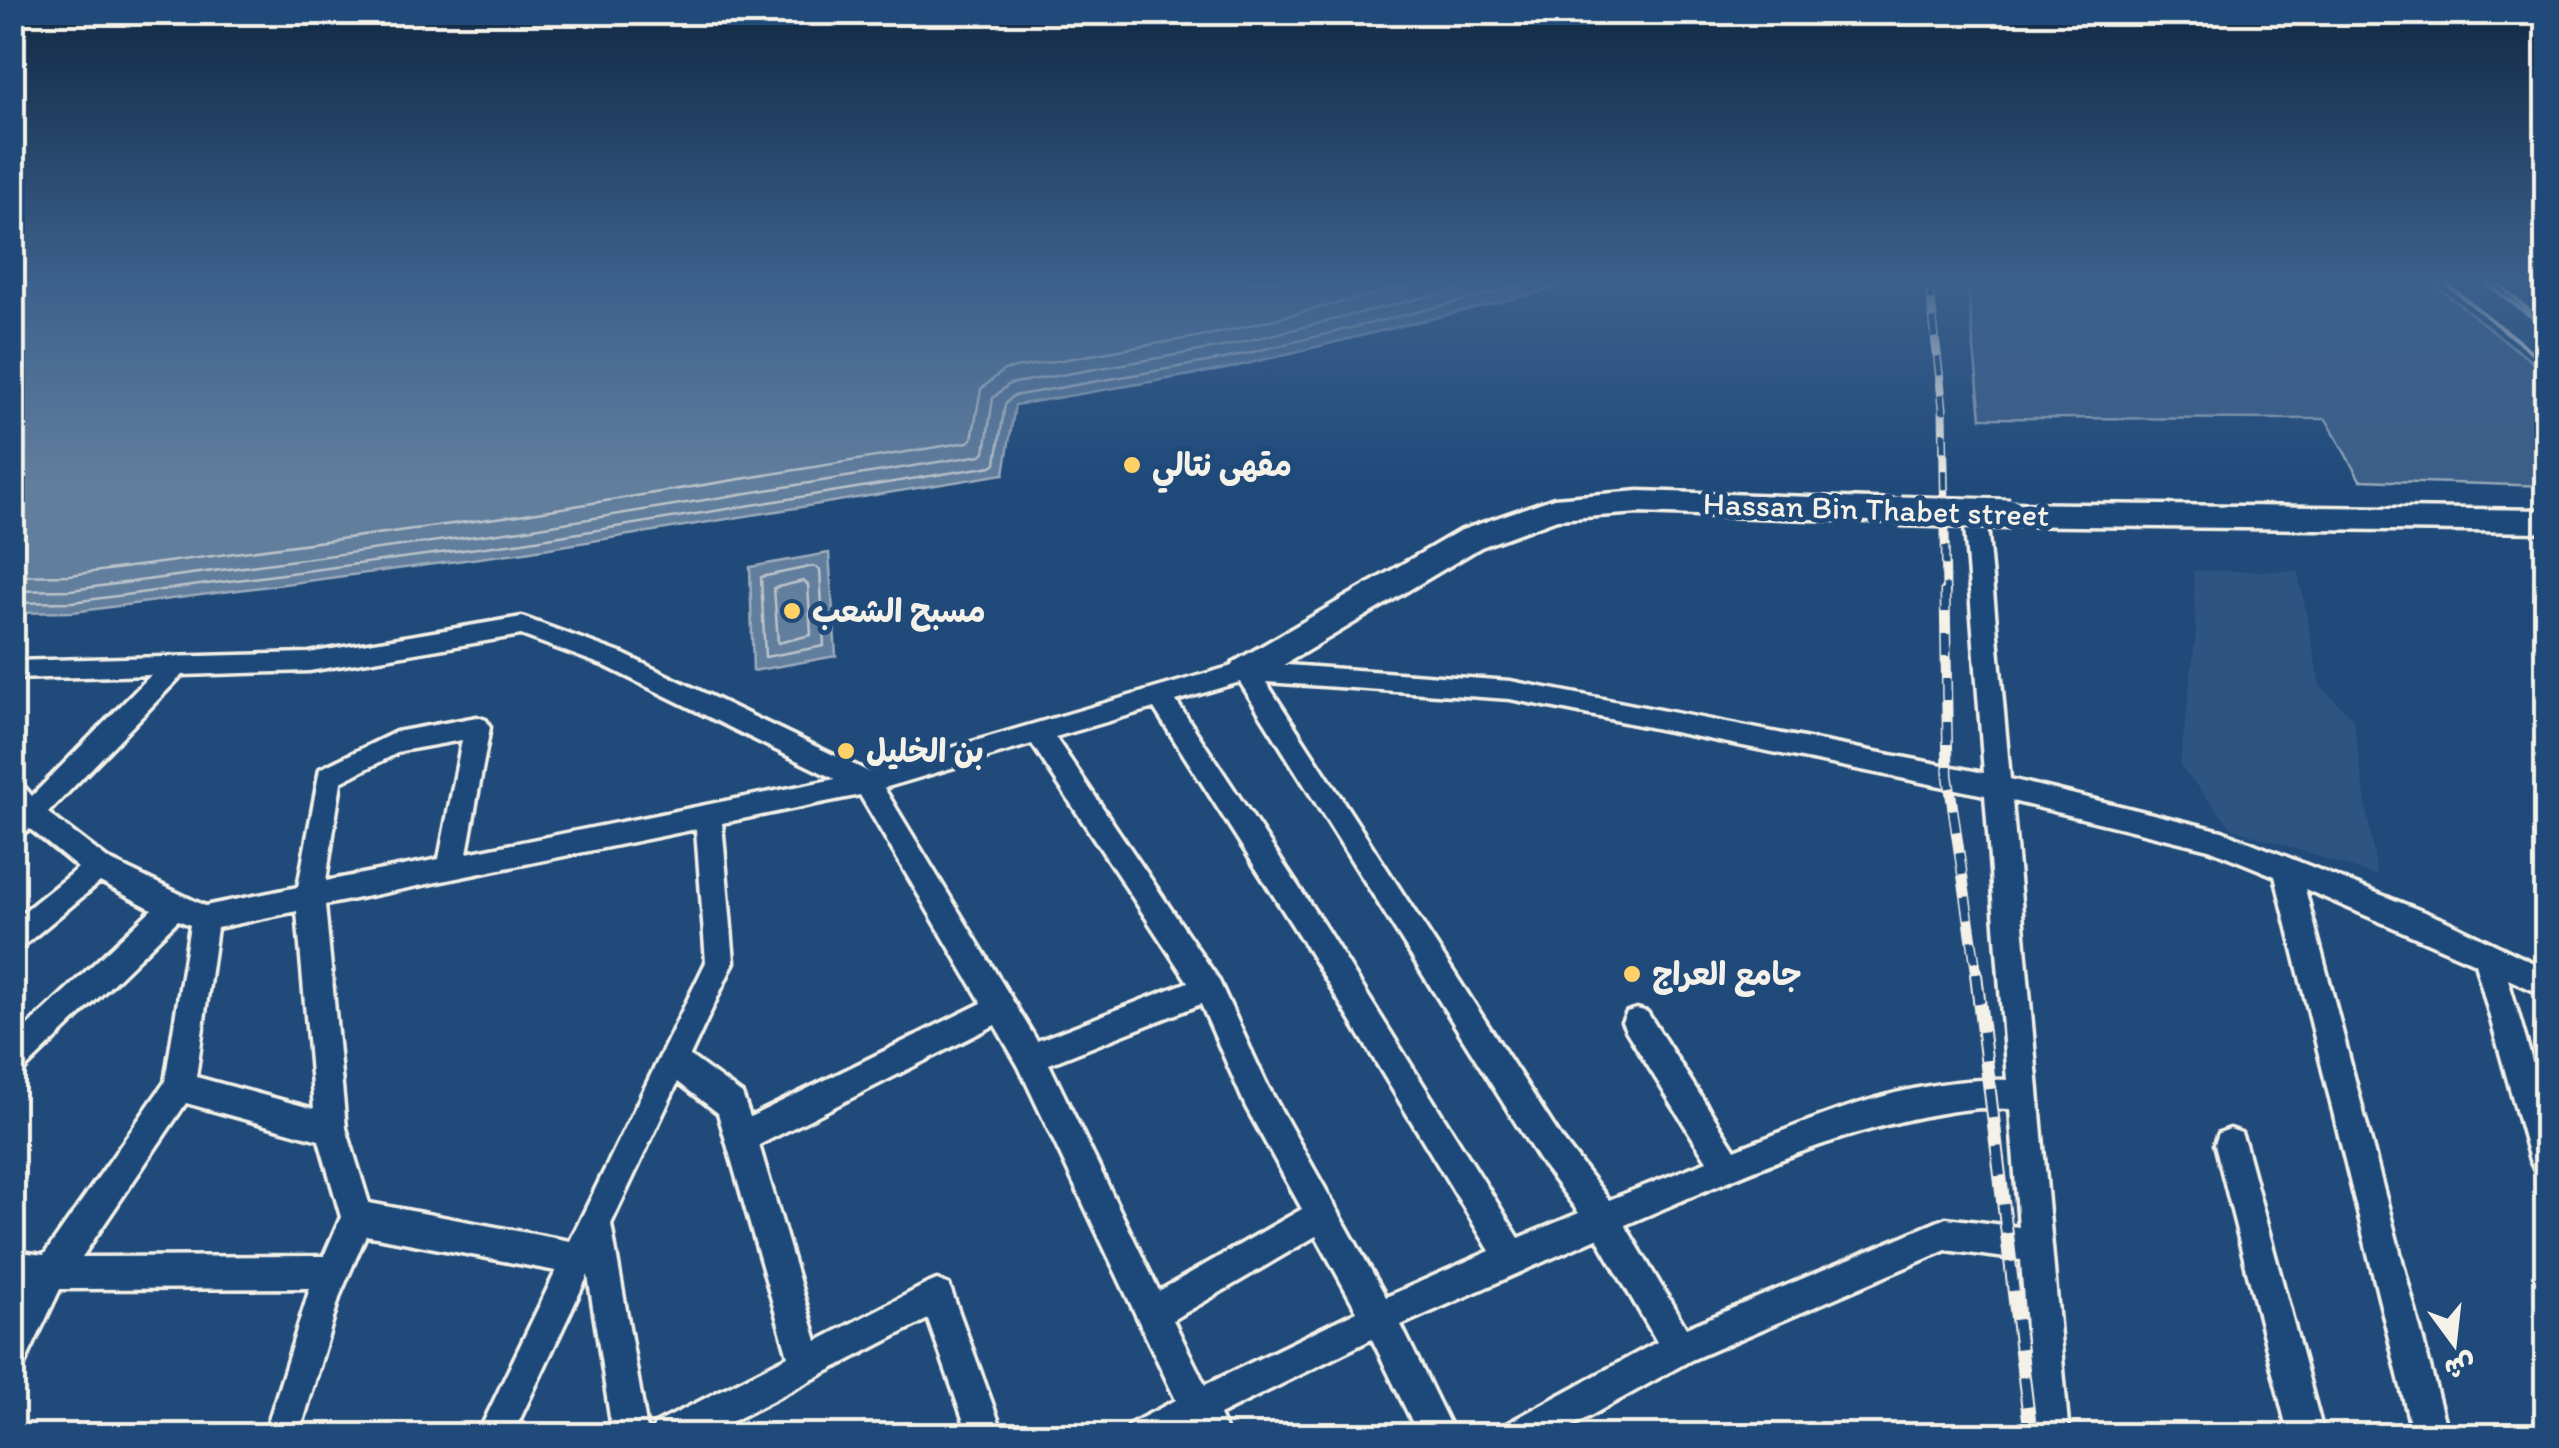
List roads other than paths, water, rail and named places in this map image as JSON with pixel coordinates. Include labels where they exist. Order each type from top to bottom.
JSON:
[{"type":"street","name":"Hassan Bin Thabet street","points":[[1246,671],[1470,539],[1554,509],[1639,502],[2010,514],[2546,522]]},
{"type":"street","points":[[1975,513],[2052,1436]]},
{"type":"street","points":[[12,670],[310,662],[522,626],[614,660],[867,783],[1030,1057],[1204,1421]]},
{"type":"street","points":[[21,822],[174,666]]},
{"type":"street","points":[[1246,671],[1550,1149],[1603,1218],[1679,1348]]},
{"type":"street","points":[[12,790],[21,822],[173,908],[205,918],[867,783],[1246,671],[1510,690],[1996,787],[2213,839],[2286,867],[2546,983]]},
{"type":"street","points":[[1160,696],[1315,936],[1513,1259]]},
{"type":"street","points":[[281,1436],[334,1272],[358,1217],[331,1128],[310,897],[329,776],[396,742],[478,726],[451,868]]},
{"type":"street","points":[[1038,732],[1208,988],[1257,1097],[1380,1319],[1438,1436]]},
{"type":"street","points":[[494,1436],[720,962],[708,816]]},
{"type":"street","points":[[12,938],[99,866]]},
{"type":"street","points":[[2286,867],[2431,1436]]},
{"type":"street","points":[[12,1060],[173,908]]},
{"type":"street","points":[[12,1353],[51,1273],[179,1086],[205,918]]},
{"type":"street","points":[[2487,954],[2546,1160]]},
{"type":"street","points":[[1030,1057],[1208,988]]},
{"type":"street","points":[[741,1138],[1001,1008]]},
{"type":"street","points":[[1637,1022],[1729,1168]]},
{"type":"street","points":[[673,1060],[731,1104],[806,1364]]},
{"type":"street","points":[[179,1086],[331,1128]]},
{"type":"street","points":[[1142,1436],[1204,1421],[1380,1319],[1603,1218],[1887,1106],[1993,1092],[2021,1095]]},
{"type":"street","points":[[2230,1144],[2307,1436]]},
{"type":"street","points":[[1154,1312],[1320,1216]]},
{"type":"street","points":[[358,1217],[578,1259]]},
{"type":"street","points":[[595,1222],[630,1436]]},
{"type":"street","points":[[1518,1436],[1679,1348],[1946,1234],[2034,1245]]},
{"type":"street","points":[[12,1267],[51,1273],[334,1272]]},
{"type":"street","points":[[666,1436],[936,1297],[987,1436]]},
{"type":"water","points":[[12,349],[1309,349],[1226,369],[1015,405],[1004,474],[525,552],[73,612],[13,613]]},
{"type":"water","name":"مسبح الشعب","points":[[829,553],[836,656],[753,671],[750,567]]},
{"type":"railway","points":[[1936,349],[1943,408],[1946,593]]},
{"type":"railway","points":[[1945,590],[1948,775],[1977,976]]},
{"type":"railway","points":[[1976,974],[2031,1436]]},
{"type":"place","name":"مقهى نتالي","points":[[1132,465]]},
{"type":"place","name":"مسبح الشعب","points":[[792,611]]},
{"type":"place","name":"بن الخليل","points":[[846,751]]},
{"type":"place","name":"جامع العراج","points":[[1632,974]]}]
